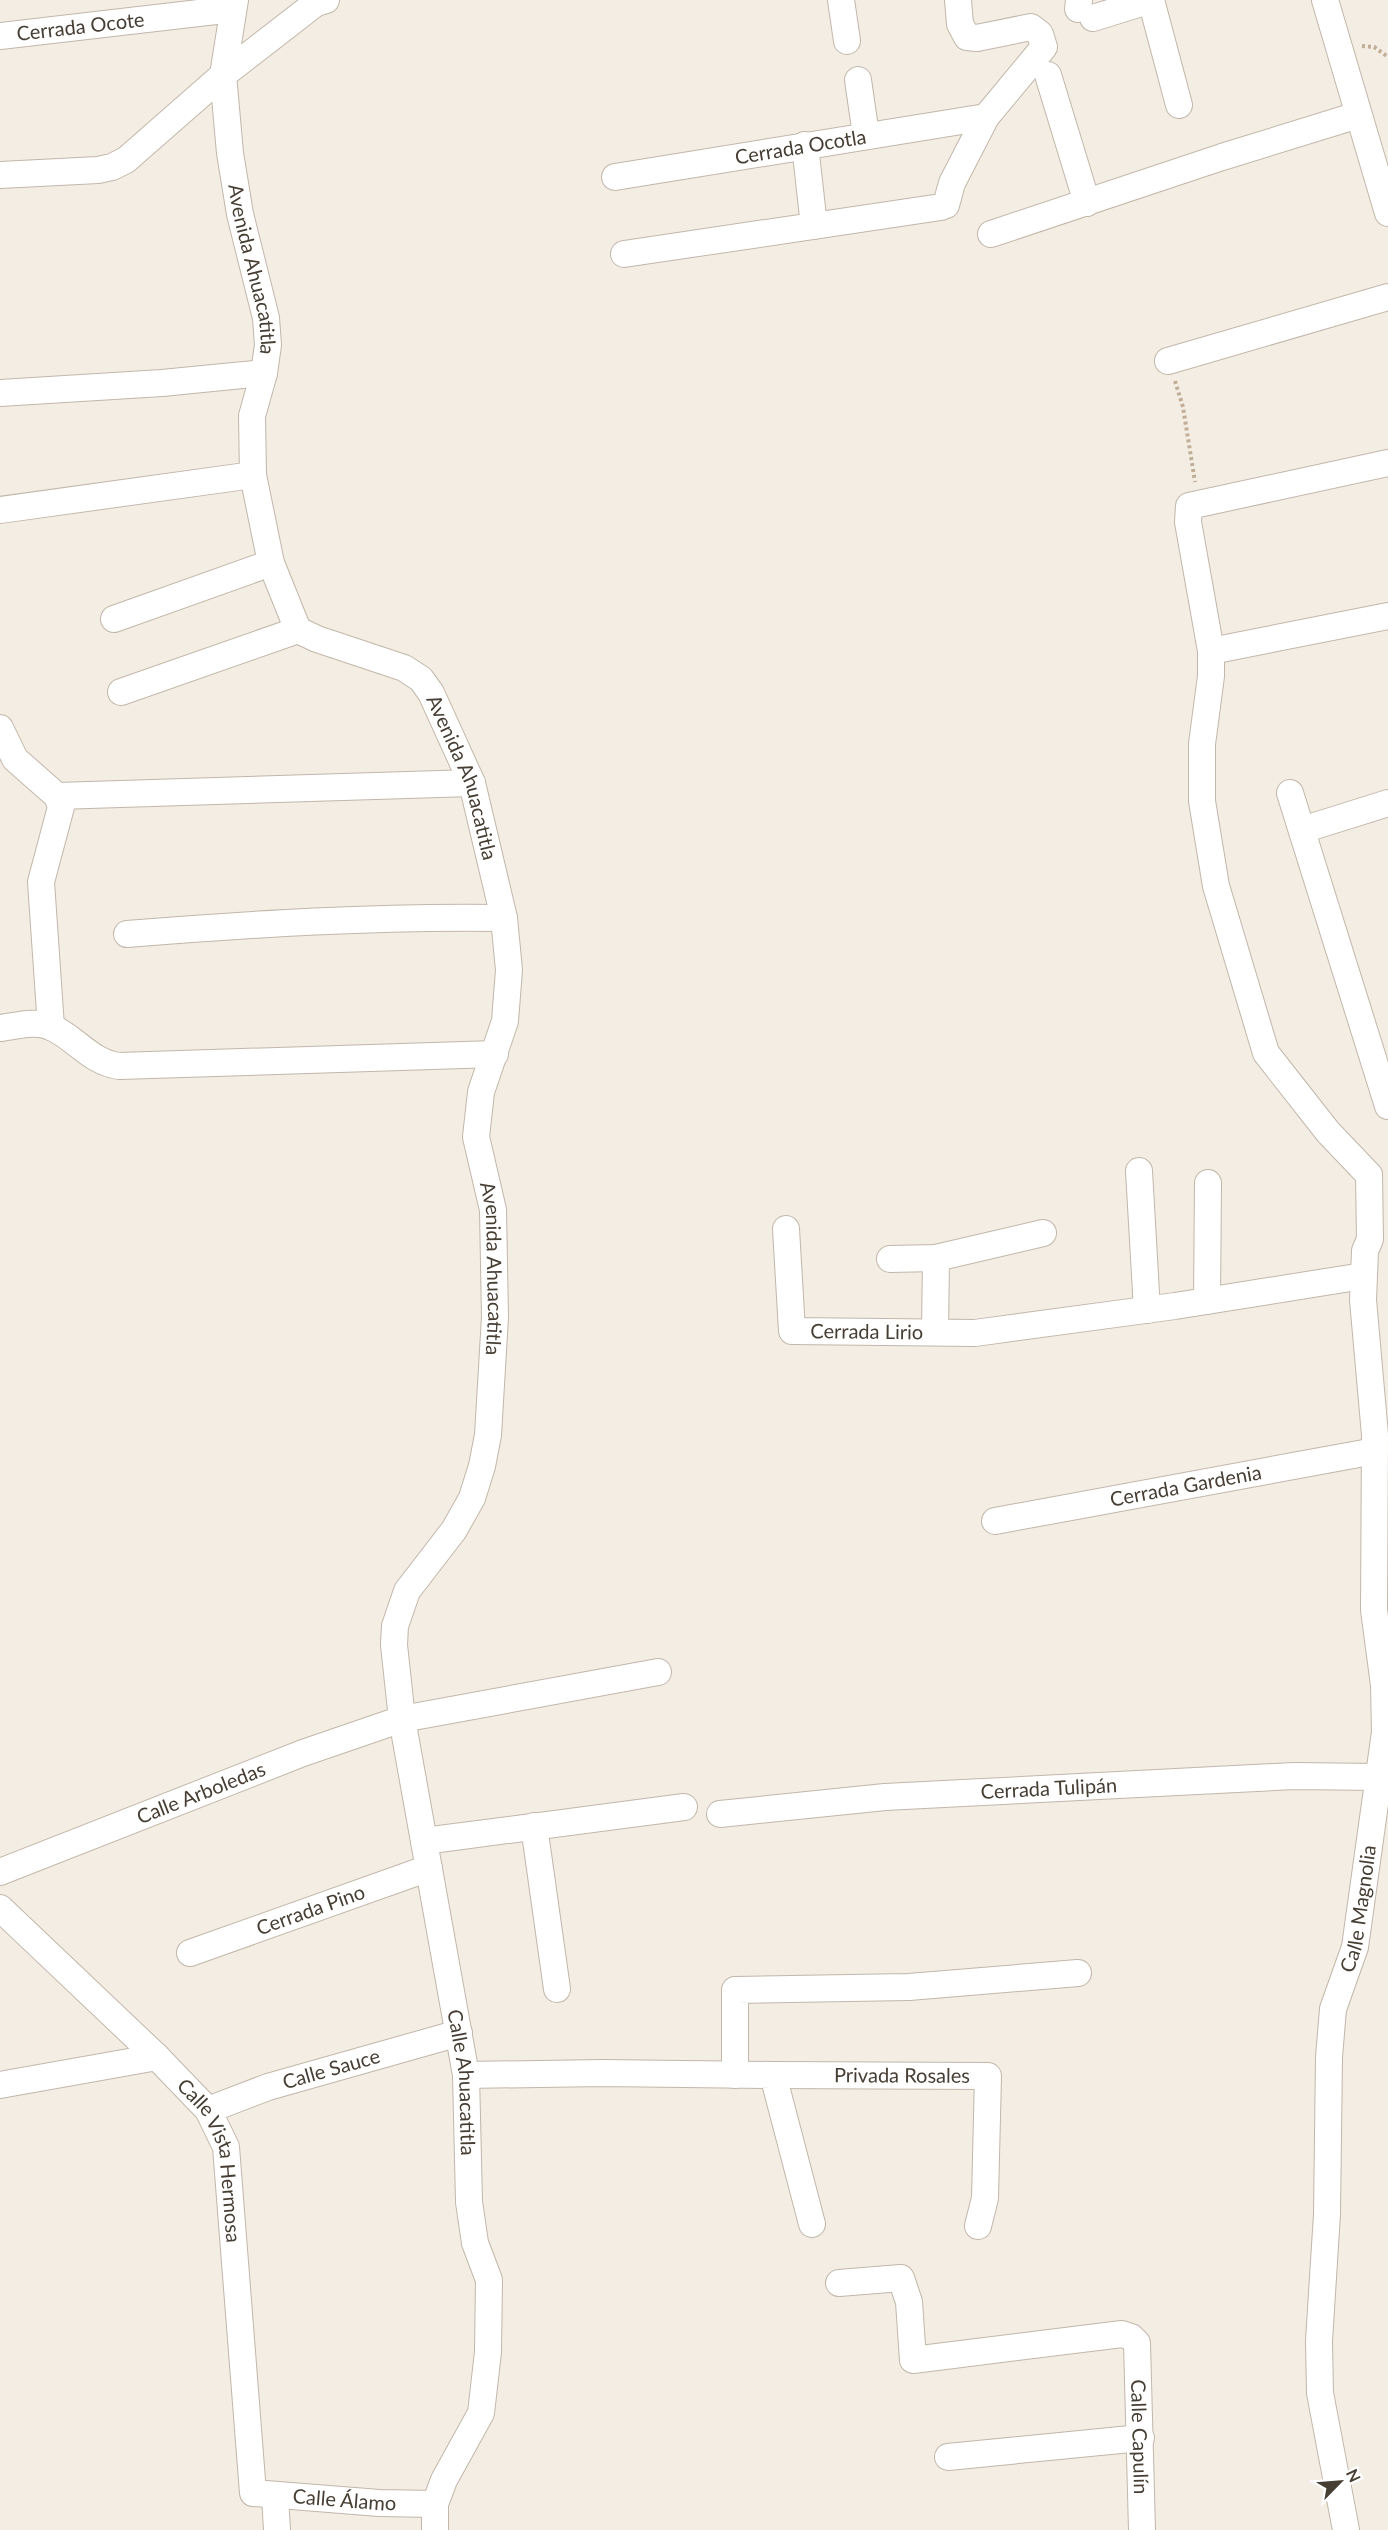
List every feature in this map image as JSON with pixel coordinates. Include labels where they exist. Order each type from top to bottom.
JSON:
[{"type":"street","points":[[0,175],[98,170],[112,167],[126,160],[223,75],[316,3],[326,0]]},
{"type":"street","points":[[841,0],[847,41]]},
{"type":"street","points":[[624,254],[941,207],[948,201],[953,180],[986,117],[1044,47],[1040,34],[1031,27],[977,38],[967,36],[960,24],[957,0]]},
{"type":"street","points":[[1083,9],[1151,0],[1179,105]]},
{"type":"street","points":[[1325,0],[1388,213]]},
{"type":"street","name":"Avenida Ahuacatitla","points":[[234,4],[223,75],[230,153],[238,205],[266,318],[268,345],[264,373],[252,416],[253,475],[271,563],[298,630],[317,639],[404,668],[421,679],[439,706],[472,783],[504,918],[509,970],[505,1021],[481,1092],[476,1137],[490,1187],[494,1228],[495,1317],[486,1445],[472,1498],[454,1530],[407,1591],[395,1626]]},
{"type":"street","name":"Cerrada Ocote","points":[[0,36],[234,4]]},
{"type":"street","points":[[1048,75],[1087,202]]},
{"type":"street","points":[[858,80],[866,135]]},
{"type":"street","points":[[991,234],[1358,115]]},
{"type":"street","name":"Cerrada Ocotla","points":[[615,177],[986,117]]},
{"type":"street","points":[[805,145],[814,226]]},
{"type":"street","points":[[1168,362],[1388,297]]},
{"type":"street","points":[[0,393],[162,383],[264,373]]},
{"type":"street","points":[[1378,1174],[1328,1132],[1266,1053],[1219,897],[1202,801],[1202,744],[1211,676],[1211,651],[1188,522],[1190,506],[1388,463]]},
{"type":"street","points":[[0,510],[253,475]]},
{"type":"street","points":[[114,619],[271,563]]},
{"type":"street","points":[[1211,651],[1388,615]]},
{"type":"street","points":[[121,692],[298,630]]},
{"type":"street","points":[[0,728],[15,759],[57,796],[61,807],[41,882],[51,1027]]},
{"type":"street","points":[[57,796],[472,783]]},
{"type":"street","points":[[1290,793],[1388,1106]]},
{"type":"street","points":[[1302,831],[1388,802]]},
{"type":"street","points":[[126,934],[261,923],[425,917],[504,918]]},
{"type":"street","points":[[0,1028],[40,1024],[51,1027],[95,1058],[107,1064],[119,1066],[495,1054]]},
{"type":"street","points":[[1139,1171],[1148,1310]]},
{"type":"street","name":"Calle Magnolia","points":[[1346,2530],[1320,2393],[1319,2341],[1327,2214],[1329,2057],[1332,2018],[1355,1947],[1378,1843],[1378,1777],[1384,1732],[1384,1685],[1374,1610],[1379,1440],[1363,1276],[1365,1251],[1379,1238],[1378,1174]]},
{"type":"street","points":[[1207,1301],[1208,1183]]},
{"type":"street","name":"Cerrada Lirio","points":[[786,1229],[792,1331],[975,1332],[1148,1310],[1363,1276]]},
{"type":"street","points":[[890,1259],[936,1258],[1043,1233]]},
{"type":"street","name":"Cerrada Lirio","points":[[935,1332],[936,1258]]},
{"type":"street","name":"Cerrada Gardenia","points":[[995,1521],[1379,1440]]},
{"type":"street","name":"Calle Ahuacatitla","points":[[395,1626],[394,1645],[402,1719],[466,2075],[469,2202],[475,2243],[489,2280],[488,2352],[481,2413],[444,2480],[435,2504],[435,2530]]},
{"type":"street","name":"Calle Arboledas","points":[[0,1872],[303,1753],[402,1719],[658,1672]]},
{"type":"street","name":"Cerrada Tulipán","points":[[720,1814],[896,1796],[1294,1776],[1378,1777]]},
{"type":"street","points":[[424,1841],[684,1807]]},
{"type":"street","points":[[534,1826],[557,1989]]},
{"type":"street","name":"Cerrada Pino","points":[[190,1953],[429,1868]]},
{"type":"street","name":"Calle Vista Hermosa","points":[[0,1908],[157,2057],[208,2110],[226,2146],[264,2495],[277,2530]]},
{"type":"street","points":[[735,2075],[735,1990],[909,1987],[1078,1972]]},
{"type":"street","name":"Calle Sauce","points":[[208,2110],[268,2086],[459,2033]]},
{"type":"street","points":[[0,2085],[157,2057]]},
{"type":"street","name":"Privada Rosales","points":[[466,2075],[603,2073],[988,2076],[985,2198],[978,2226]]},
{"type":"street","points":[[773,2075],[812,2224]]},
{"type":"street","name":"Calle Capulín","points":[[838,2283],[901,2278],[909,2302],[914,2360],[1122,2334],[1131,2337],[1137,2343],[1142,2530]]},
{"type":"street","points":[[948,2457],[1141,2438]]},
{"type":"street","name":"Calle Álamo","points":[[264,2495],[435,2504]]},
{"type":"path","points":[[1168,362],[1183,406],[1196,478],[1190,506]]}]
